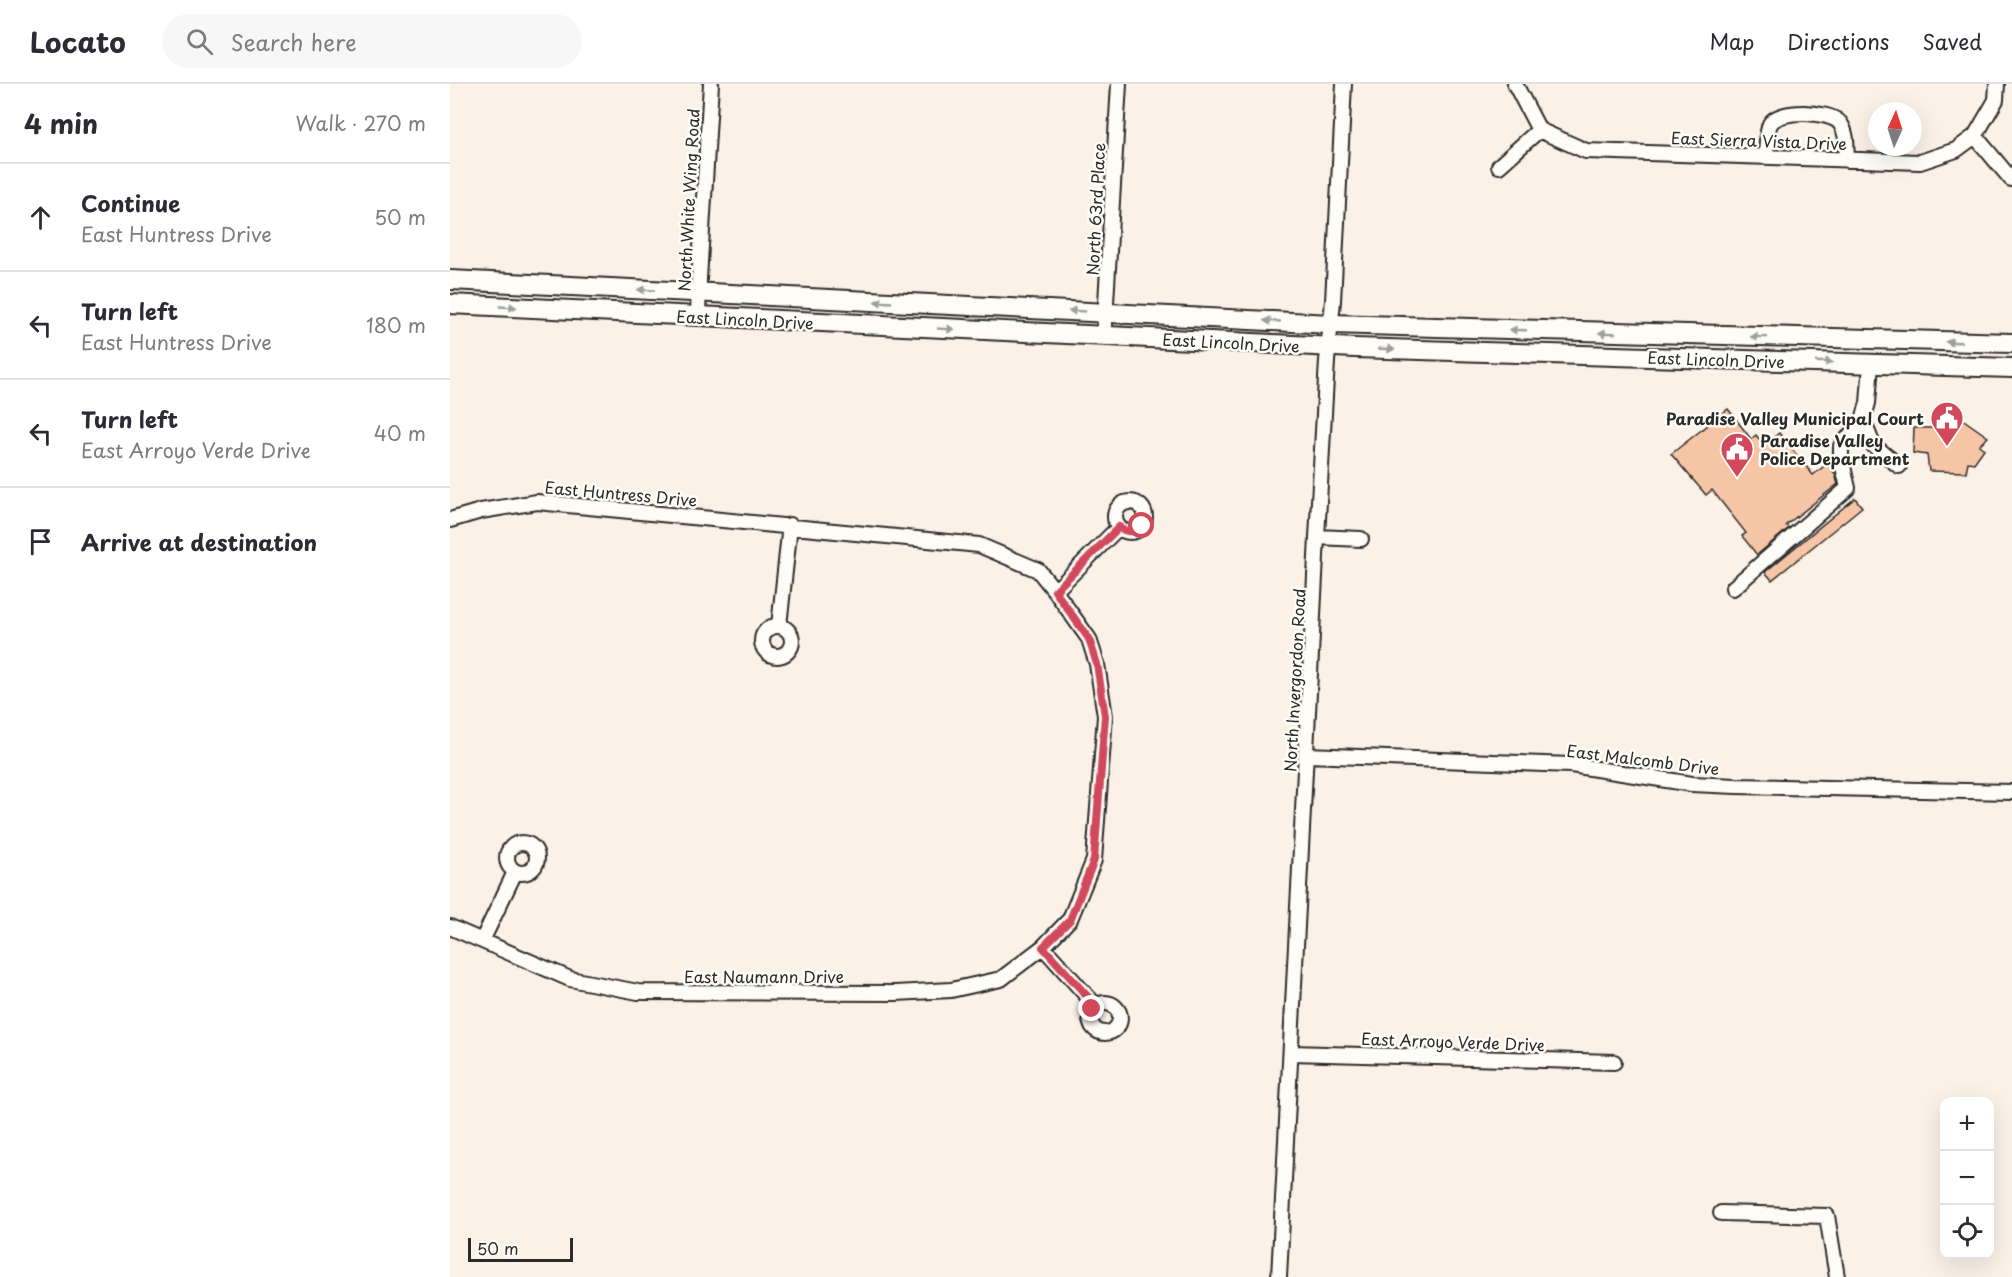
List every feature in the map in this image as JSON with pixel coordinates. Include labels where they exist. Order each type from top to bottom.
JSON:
[{"type":"main road","name":"East Lincoln Drive","points":[[450,280],[1331,324],[2012,343]]},
{"type":"main road","name":"East Lincoln Drive","points":[[450,304],[1328,347],[2011,368]]},
{"type":"main road","points":[[1576,332],[1576,355]]},
{"type":"main road","points":[[1871,340],[1871,364]]},
{"type":"main road","points":[[2011,368],[2012,343]]},
{"type":"street","name":"North White Wing Road","points":[[698,317],[711,84]]},
{"type":"street","name":"North 63rd Place","points":[[1104,336],[1119,84]]},
{"type":"street","name":"North Invergordon Road","points":[[1279,1277],[1317,537],[1344,84]]},
{"type":"street","points":[[1499,166],[1539,130],[1515,84]]},
{"type":"street","points":[[1997,84],[1996,100],[1975,136],[2011,178]]},
{"type":"street","points":[[1766,157],[1770,125],[1778,116],[1791,113],[1832,116],[1844,130],[1846,160]]},
{"type":"street","name":"East Sierra Vista Drive","points":[[1539,130],[1586,151],[1920,162],[1956,150],[1975,136]]},
{"type":"street","points":[[1733,588],[1738,581],[1848,488],[1841,458],[1841,446],[1863,420],[1868,403],[1871,364]]},
{"type":"street","points":[[1863,420],[1873,445],[1899,466]]},
{"type":"street","name":"East Huntress Drive","points":[[450,520],[481,511],[537,502],[979,545],[1038,570],[1089,639],[1097,664],[1105,716],[1094,860],[1070,920],[1043,947]]},
{"type":"street","points":[[779,626],[790,525]]},
{"type":"street","points":[[1055,591],[1119,527]]},
{"type":"street","points":[[1317,537],[1361,539]]},
{"type":"street","name":"East Malcomb Drive","points":[[1307,755],[1571,765],[1692,784],[2012,792]]},
{"type":"street","points":[[482,941],[516,872]]},
{"type":"street","name":"East Naumann Drive","points":[[450,927],[570,979],[638,992],[896,993],[951,990],[1001,979],[1043,947]]},
{"type":"street","points":[[1043,947],[1096,1006]]},
{"type":"street","name":"East Arroyo Verde Drive","points":[[1291,1053],[1614,1062]]},
{"type":"street","points":[[1721,1213],[1827,1216],[1837,1277]]},
{"type":"building","name":"Paradise Valley Police Department","points":[[1728,409],[1751,439],[1756,435],[1764,445],[1779,433],[1813,475],[1827,464],[1835,474],[1838,484],[1786,525],[1789,528],[1757,555],[1742,536],[1746,533],[1712,490],[1706,495],[1671,454]]},
{"type":"building","name":"Paradise Valley Municipal Court","points":[[1961,418],[1988,437],[1979,445],[1984,449],[1974,463],[1968,462],[1966,472],[1929,471],[1927,455],[1913,453],[1914,428],[1951,428]]},
{"type":"building","points":[[1855,498],[1862,507],[1772,580],[1765,572]]},
{"type":"place","name":"Paradise Valley Municipal Court","points":[[1947,447]]},
{"type":"place","name":"Paradise Valley Police Department","points":[[1737,478]]},
{"type":"route","points":[[1092,1009],[1096,1006],[1043,947],[1070,920],[1094,860],[1105,716],[1097,664],[1089,639],[1055,591],[1119,527],[1128,532],[1142,526]]}]
